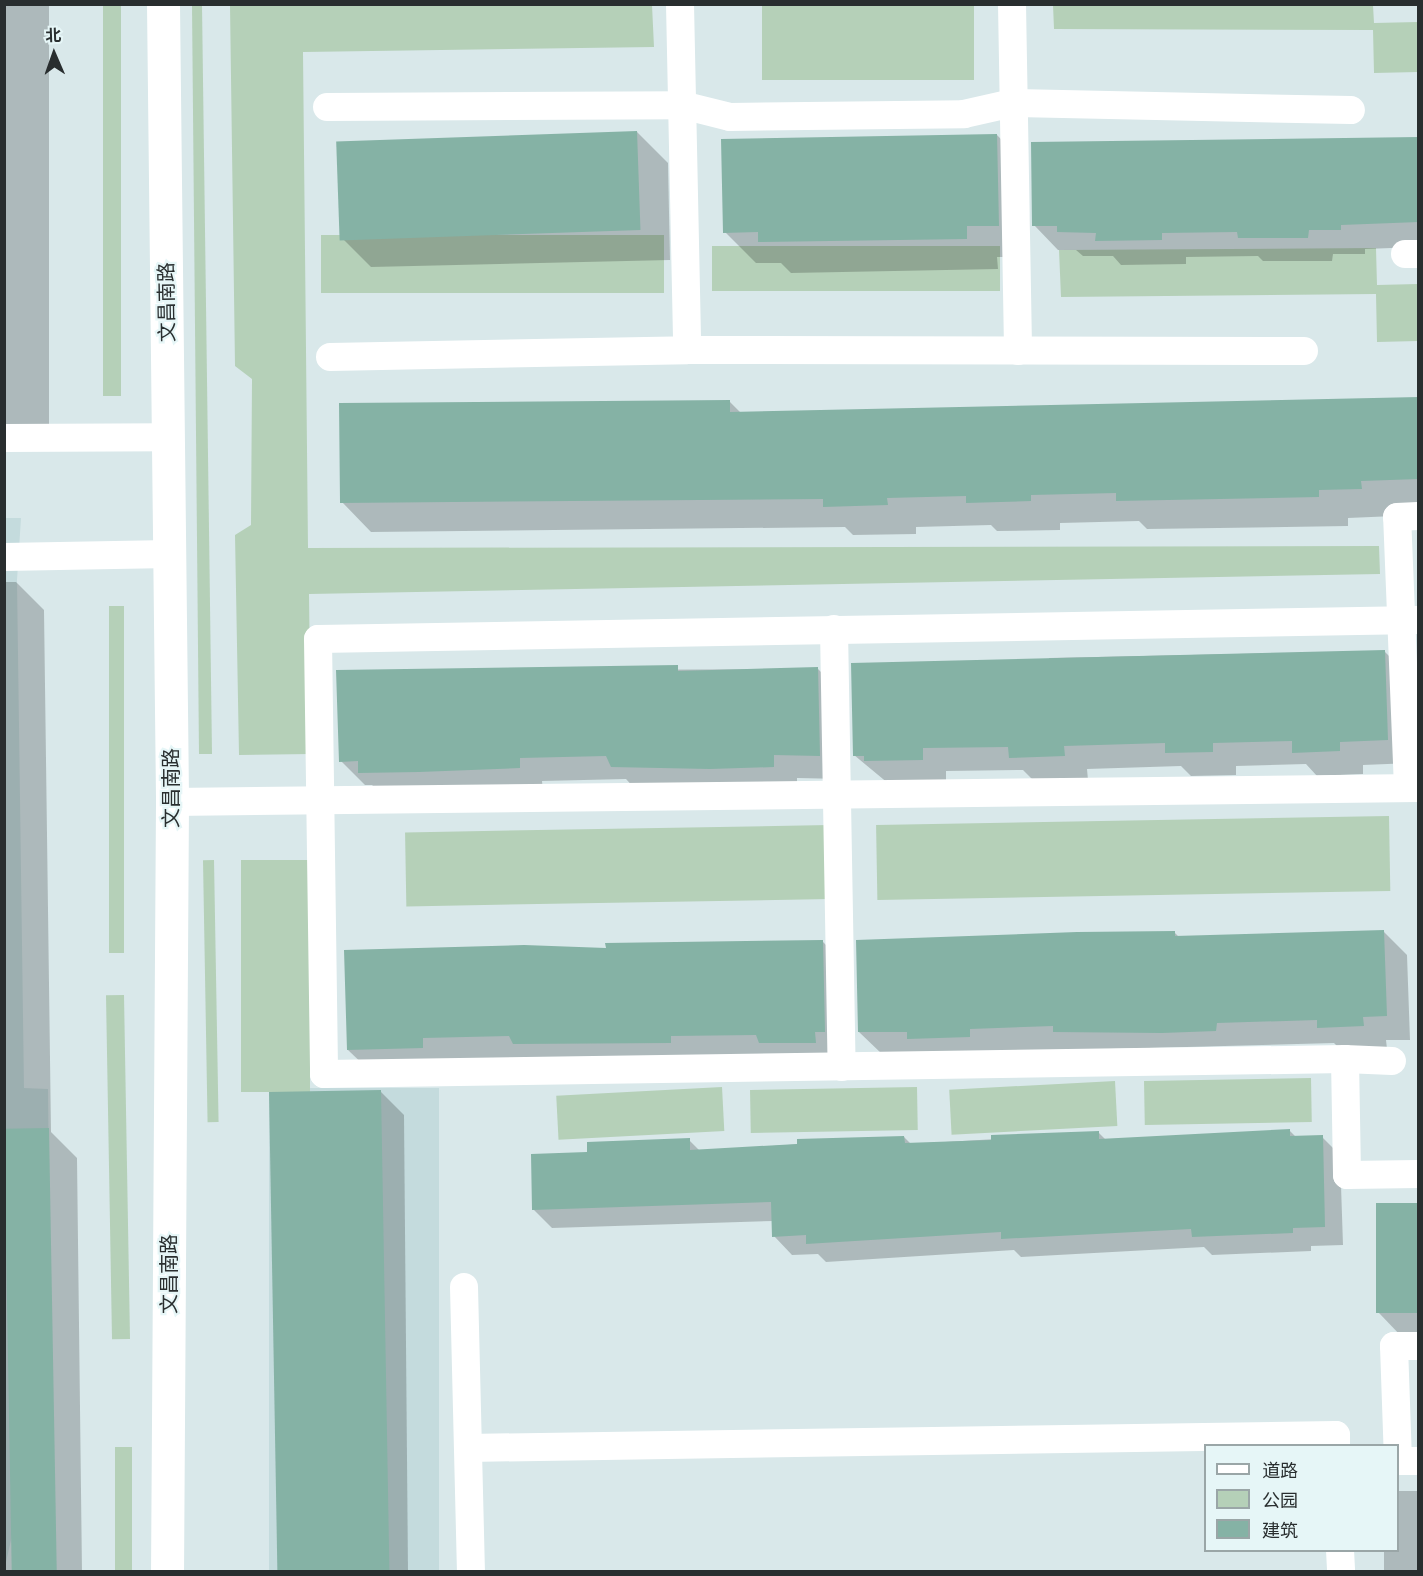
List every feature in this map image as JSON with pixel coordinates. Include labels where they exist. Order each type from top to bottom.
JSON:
[{"type":"street","name":"文昌南路","points":[[163,4],[172,802],[167,1572]]},
{"type":"lane","points":[[680,4],[687,350]]},
{"type":"lane","points":[[1012,4],[1018,351]]},
{"type":"lane","points":[[327,107],[682,105],[730,117],[963,114],[1014,103],[1351,110]]},
{"type":"lane","points":[[330,357],[687,350],[1304,351]]},
{"type":"lane","points":[[4,438],[168,437]]},
{"type":"lane","points":[[172,802],[1414,788],[1409,620],[1397,516],[1419,516]]},
{"type":"lane","points":[[4,557],[170,554]]},
{"type":"lane","points":[[1392,1061],[1345,1059],[324,1074],[318,639],[1409,620]]},
{"type":"lane","points":[[834,629],[842,1067]]},
{"type":"lane","points":[[1345,1059],[1347,1174],[1419,1174]]},
{"type":"lane","points":[[464,1287],[471,1572]]},
{"type":"lane","points":[[1397,1444],[1394,1346],[1419,1346]]},
{"type":"lane","points":[[468,1448],[1336,1435],[1336,1444]]},
{"type":"lane","points":[[1399,1461],[1419,1461]]},
{"type":"lane","points":[[1340,1552],[1341,1572]]},
{"type":"shaded area","points":[[4,518],[21,518],[17,580],[24,1088],[48,1089],[51,1364],[4,1571]]},
{"type":"shaded area","points":[[269,1088],[439,1088],[439,1571],[269,1571]]},
{"type":"green space","points":[[103,5],[121,5],[121,396],[103,396]]},
{"type":"green space","points":[[192,5],[202,5],[212,754],[199,754]]},
{"type":"green space","points":[[230,5],[652,5],[654,47],[303,52],[308,548],[1379,546],[1380,574],[309,594],[311,754],[239,755],[235,535],[251,525],[252,379],[235,366]]},
{"type":"green space","points":[[762,5],[974,5],[974,80],[762,80]]},
{"type":"green space","points":[[1053,5],[1373,5],[1374,23],[1418,22],[1418,72],[1374,73],[1373,30],[1054,29]]},
{"type":"green space","points":[[321,235],[664,235],[664,293],[321,293]]},
{"type":"green space","points":[[712,246],[1000,246],[1000,291],[712,291]]},
{"type":"green space","points":[[1376,248],[1377,285],[1418,284],[1418,341],[1377,342],[1376,294],[1061,297],[1059,250]]},
{"type":"green space","points":[[109,606],[124,606],[124,953],[109,953]]},
{"type":"green space","points":[[1389,816],[1390,891],[877,900],[876,825]]},
{"type":"green space","points":[[829,825],[830,899],[406,906],[405,832]]},
{"type":"green space","points":[[203,860],[214,860],[219,1122],[208,1122]]},
{"type":"green space","points":[[241,860],[310,860],[310,1092],[241,1092]]},
{"type":"green space","points":[[106,995],[124,995],[130,1339],[112,1339]]},
{"type":"green space","points":[[1311,1078],[1312,1122],[1145,1125],[1144,1081]]},
{"type":"green space","points":[[1115,1081],[1117,1126],[952,1135],[949,1090]]},
{"type":"green space","points":[[722,1087],[724,1131],[559,1140],[556,1096]]},
{"type":"green space","points":[[917,1087],[918,1130],[751,1133],[750,1090]]},
{"type":"green space","points":[[115,1447],[132,1447],[132,1571],[115,1571]]},
{"type":"building","points":[[637,131],[640,230],[340,240],[336,142]]},
{"type":"building","points":[[997,134],[999,226],[967,226],[967,239],[758,242],[758,232],[723,233],[721,139]]},
{"type":"building","points":[[1419,137],[1419,222],[1341,225],[1341,230],[1309,230],[1308,238],[1238,238],[1237,232],[1162,233],[1162,240],[1095,241],[1096,233],[1057,232],[1057,226],[1032,226],[1031,142]]},
{"type":"building","points":[[1419,397],[1419,479],[1361,481],[1362,489],[1319,490],[1319,497],[1116,501],[1116,493],[1031,495],[1031,501],[966,503],[966,496],[887,498],[888,505],[823,507],[823,499],[340,503],[339,403],[730,400],[730,412]]},
{"type":"building","points":[[1385,650],[1388,740],[1340,742],[1340,751],[1292,753],[1292,741],[1213,743],[1213,752],[1165,753],[1165,743],[1064,746],[1065,756],[1009,758],[1008,747],[923,748],[923,760],[864,761],[864,756],[853,756],[851,663]]},
{"type":"building","points":[[678,665],[678,671],[818,667],[820,756],[774,755],[774,767],[710,769],[611,767],[606,756],[520,758],[520,768],[419,772],[358,773],[358,761],[339,762],[336,670]]},
{"type":"building","points":[[1384,930],[1387,1016],[1363,1017],[1364,1026],[1317,1028],[1317,1020],[1217,1023],[1216,1031],[1162,1033],[1053,1032],[1053,1026],[970,1029],[970,1037],[907,1039],[907,1032],[858,1032],[856,940],[1077,932],[1175,931],[1175,936]]},
{"type":"building","points":[[823,940],[825,1032],[815,1032],[816,1043],[759,1043],[756,1035],[671,1036],[671,1043],[513,1044],[509,1036],[423,1038],[423,1048],[347,1050],[344,950],[524,945],[606,948],[605,943]]},
{"type":"building","points":[[381,1090],[389,1572],[277,1572],[269,1092]]},
{"type":"building","points":[[49,1128],[57,1572],[12,1572],[4,1129]]},
{"type":"building","points":[[1290,1129],[1290,1136],[1323,1135],[1325,1227],[1293,1228],[1293,1233],[1192,1237],[1191,1229],[1001,1239],[1001,1232],[806,1244],[806,1235],[772,1237],[771,1202],[532,1210],[531,1154],[587,1152],[587,1142],[690,1138],[690,1150],[797,1144],[797,1139],[904,1136],[905,1143],[991,1140],[991,1135],[1099,1131],[1099,1139]]},
{"type":"building","points":[[1376,1203],[1418,1203],[1418,1313],[1376,1313]]}]
